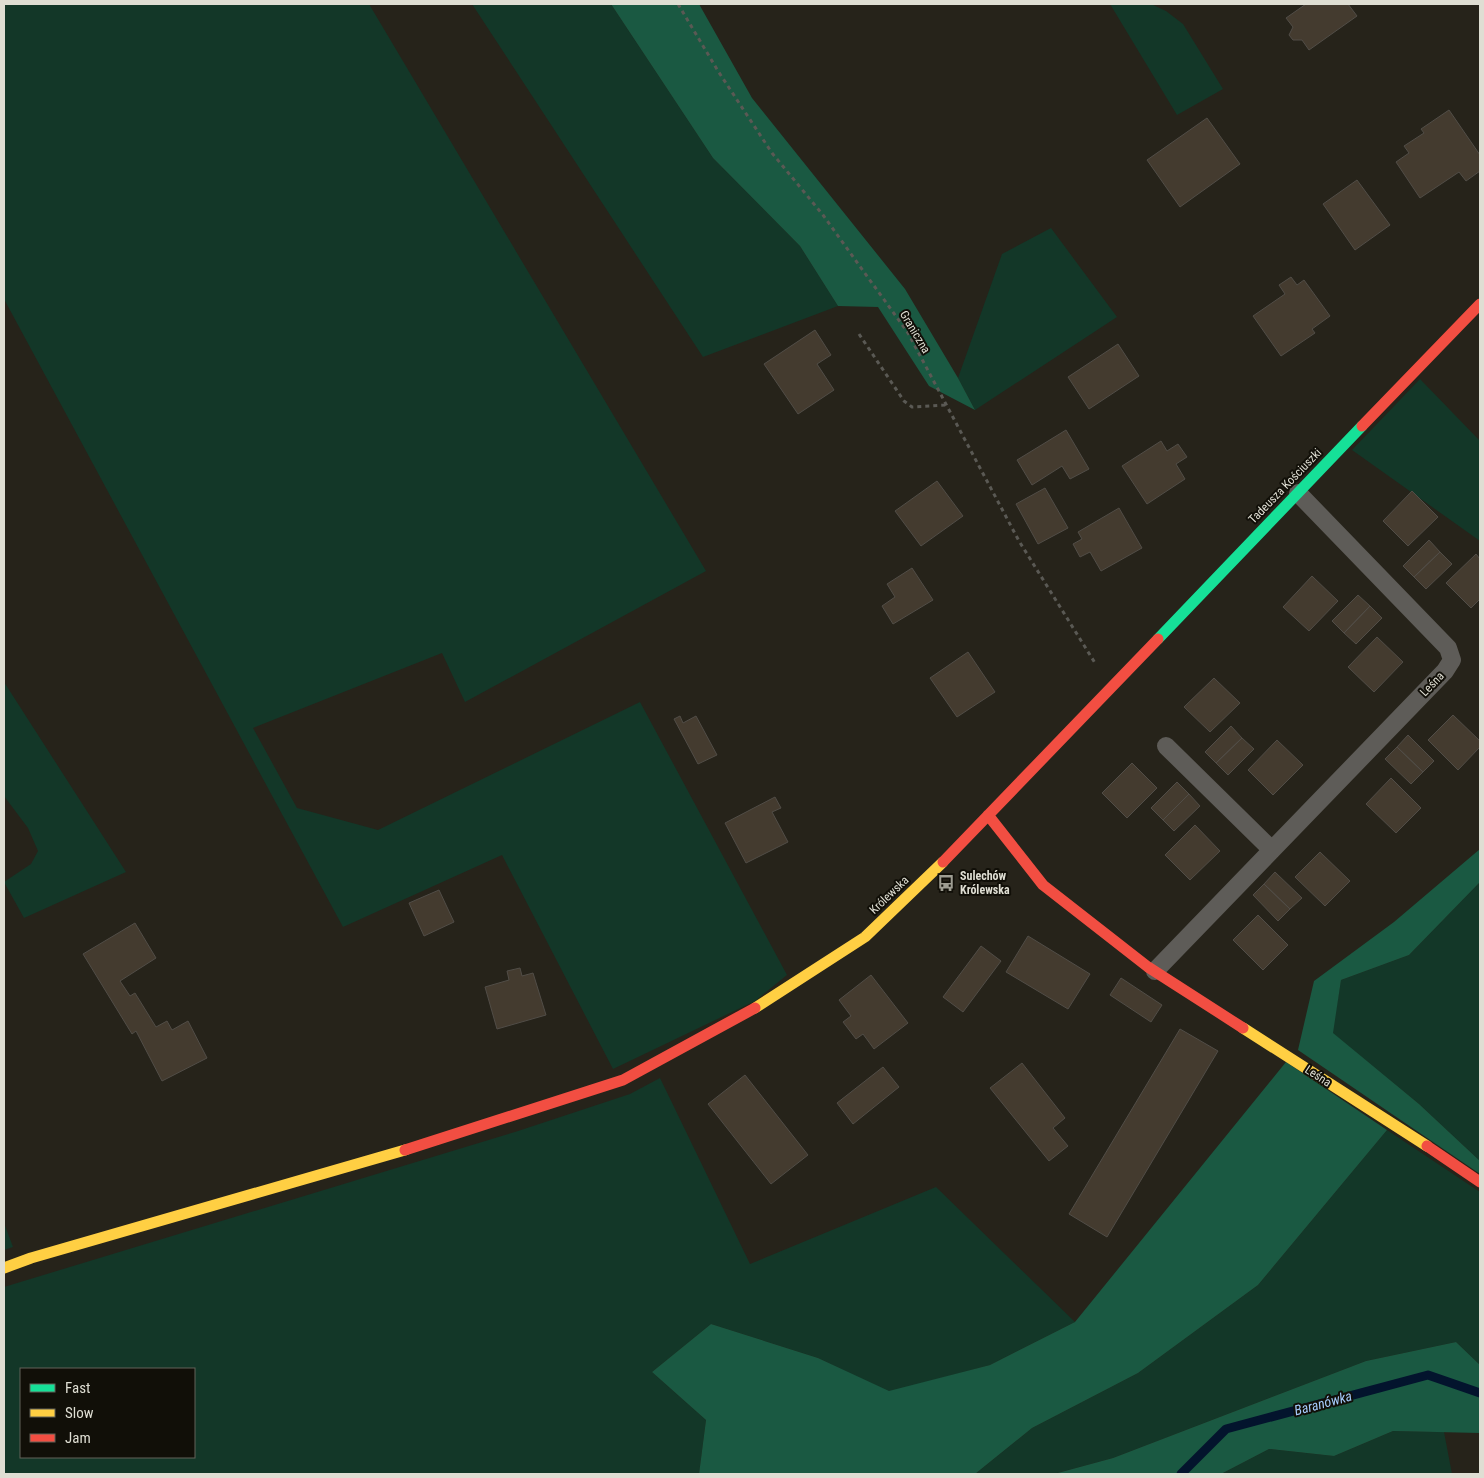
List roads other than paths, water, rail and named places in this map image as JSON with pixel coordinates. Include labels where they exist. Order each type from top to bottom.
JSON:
[{"type":"street","name":"Tadeusza Kościuszki","points":[[1110,687],[1480,304]]},
{"type":"street","name":"Królewska","points":[[4,1268],[31,1258],[398,1152],[623,1080],[759,1006],[865,937],[988,816],[1110,687]]},
{"type":"street","name":"Leśna","points":[[988,816],[1043,885],[1155,971],[1425,1144],[1480,1182]]},
{"type":"lane","name":"Leśna","points":[[1155,971],[1445,671],[1452,660],[1448,648],[1298,493]]},
{"type":"lane","points":[[1166,746],[1272,850]]},
{"type":"waterway","name":"Baranówka","points":[[1181,1474],[1226,1429],[1428,1375],[1480,1393]]},
{"type":"place","name":"Sulechów Królewska","points":[[946,883]]}]
